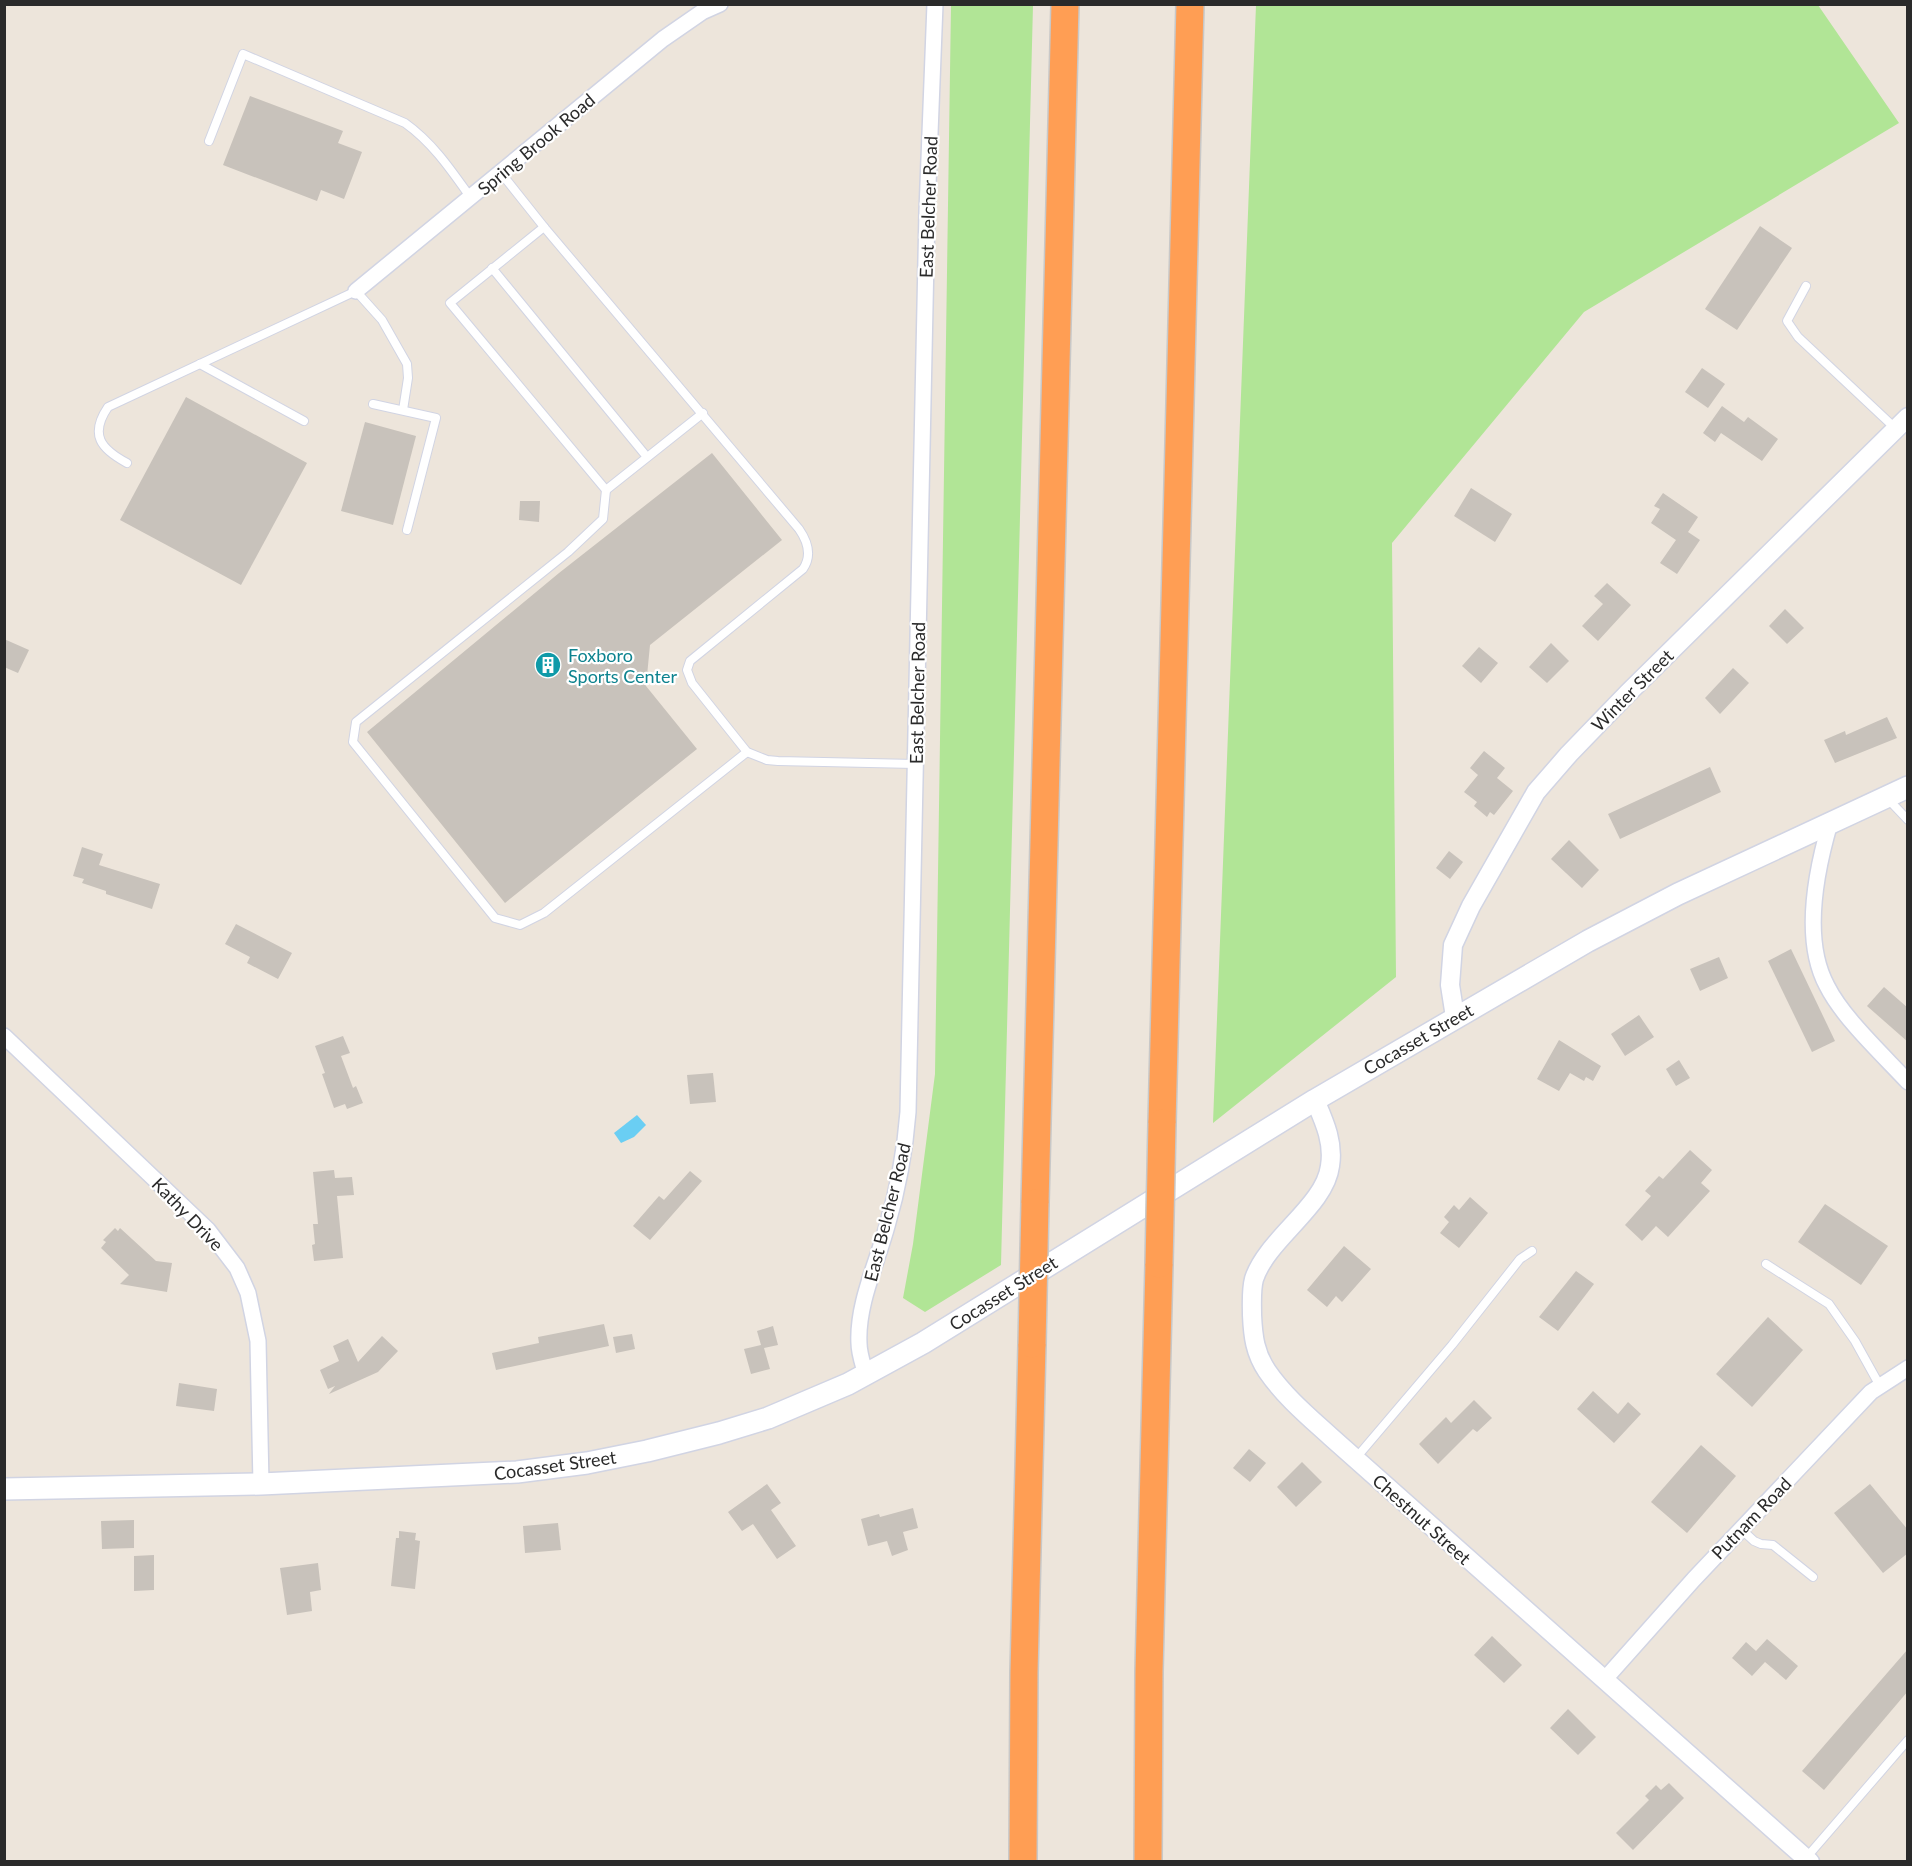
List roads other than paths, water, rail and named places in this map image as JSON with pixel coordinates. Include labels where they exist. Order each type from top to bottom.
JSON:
[{"type":"highway","points":[[1023,1862],[1024,1662],[1065,4]]},
{"type":"highway","points":[[1148,1862],[1149,1672],[1190,4]]},
{"type":"main road","name":"Cocasset Street","points":[[4,1489],[261,1484],[473,1475],[586,1463],[668,1446],[750,1424],[808,1402],[866,1375],[1315,1100],[1455,1017],[1636,915],[1908,787]]},
{"type":"street","name":"Spring Brook Road","points":[[356,291],[663,39],[702,12],[720,4]]},
{"type":"street","name":"East Belcher Road","points":[[866,1375],[859,1347],[859,1328],[904,1153],[908,1112],[927,211],[935,4]]},
{"type":"street","name":"Winter Street","points":[[1455,1017],[1449,985],[1453,945],[1471,906],[1536,792],[1569,754],[1628,694],[1901,423]]},
{"type":"street","points":[[1830,823],[1813,914],[1818,963],[1825,984],[1835,1001],[1908,1082]]},
{"type":"street","name":"Kathy Drive","points":[[4,1035],[208,1230],[237,1268],[248,1293],[258,1341],[261,1484]]},
{"type":"street","name":"Chestnut Street","points":[[1315,1100],[1329,1136],[1330,1167],[1317,1195],[1262,1262],[1254,1280],[1251,1298],[1253,1339],[1256,1351],[1279,1387],[1355,1459],[1808,1860]]},
{"type":"street","name":"Putnam Road","points":[[1605,1679],[1694,1579],[1871,1392],[1908,1368]]},
{"type":"lane","points":[[209,141],[243,54],[405,123],[422,135],[443,158],[471,198]]},
{"type":"lane","points":[[501,173],[543,226],[799,529],[808,546],[807,561],[803,569],[698,653],[688,664],[687,673],[692,682],[747,752],[770,760],[915,764]]},
{"type":"lane","points":[[543,226],[450,303],[606,490]]},
{"type":"lane","points":[[492,268],[647,457]]},
{"type":"lane","points":[[1806,286],[1787,321],[1798,338],[1901,423]]},
{"type":"lane","points":[[127,463],[104,448],[99,438],[98,426],[108,407],[356,291],[382,320],[407,364],[408,378],[403,410]]},
{"type":"lane","points":[[200,364],[304,421]]},
{"type":"lane","points":[[374,404],[436,418],[407,530]]},
{"type":"lane","points":[[703,413],[606,490],[603,519],[568,552],[356,722],[354,742],[495,918],[520,925],[544,912],[747,752]]},
{"type":"lane","points":[[1886,797],[1908,820]]},
{"type":"lane","points":[[1355,1459],[1452,1345],[1520,1259],[1532,1251]]},
{"type":"lane","points":[[1766,1264],[1829,1304],[1855,1341],[1880,1386]]},
{"type":"lane","points":[[1741,1530],[1761,1544],[1773,1545],[1813,1576]]},
{"type":"lane","points":[[1808,1860],[1908,1740]]},
{"type":"water","points":[[637,1115],[646,1125],[634,1137],[621,1143],[614,1133]]},
{"type":"place","name":"Foxboro Sports Center","points":[[548,665]]}]
